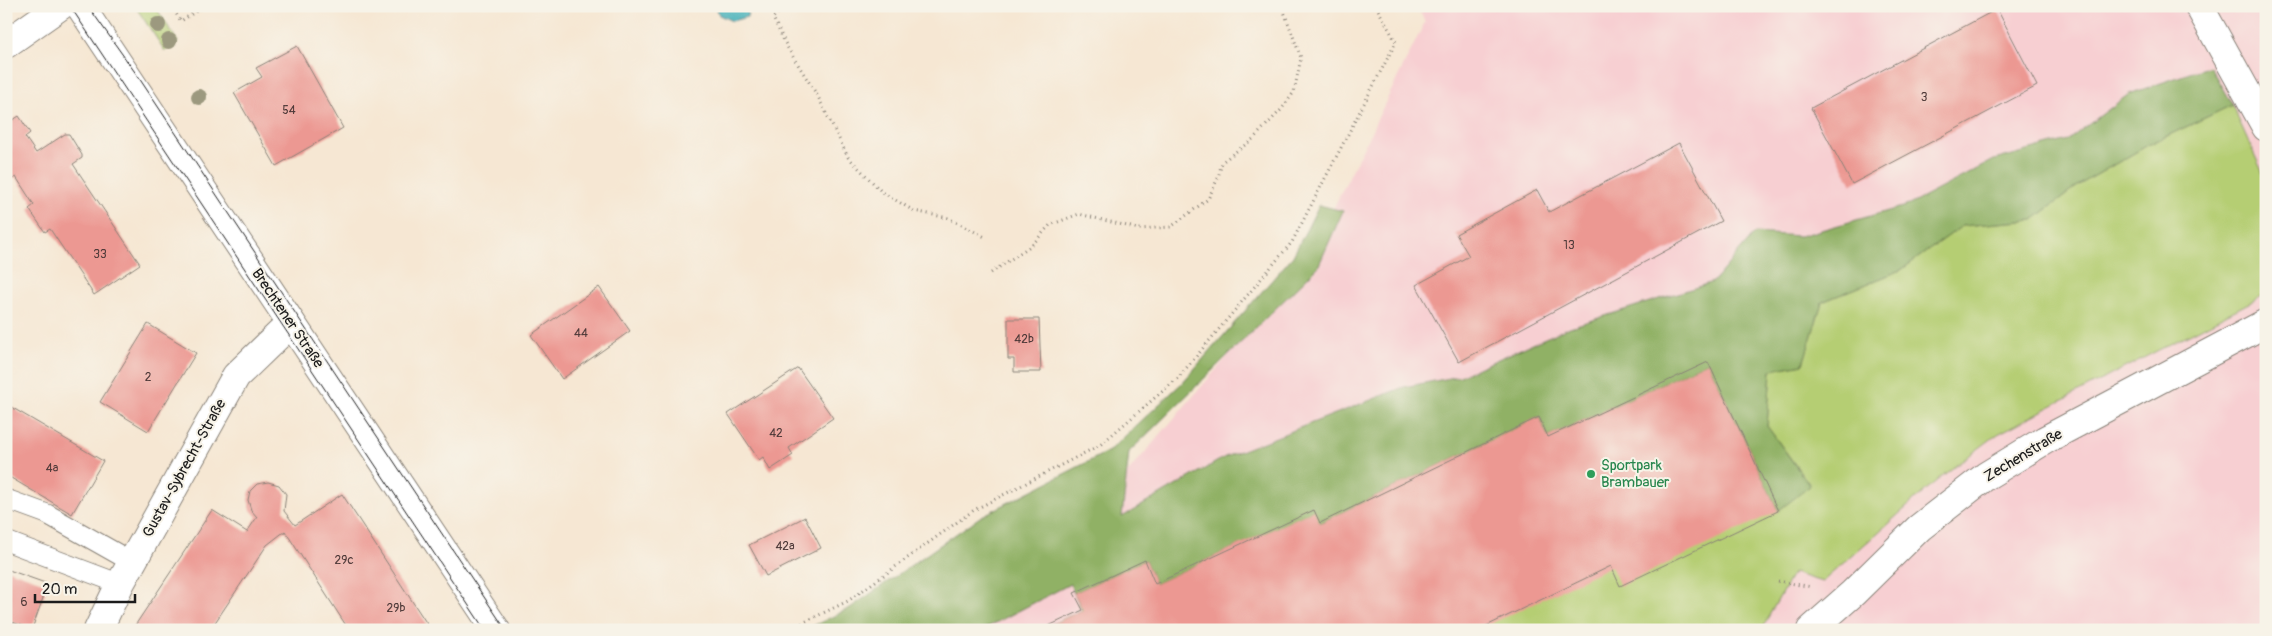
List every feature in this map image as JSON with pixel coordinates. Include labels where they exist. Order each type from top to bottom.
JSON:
[{"type":"street","points":[[6,44],[60,6]]},
{"type":"street","name":"Brechtener Straße","points":[[80,6],[496,630]]},
{"type":"street","points":[[2199,6],[2266,128]]},
{"type":"street","name":"Gustav-Sybrecht-Straße","points":[[98,630],[126,573],[236,376],[291,323]]},
{"type":"street","name":"Zechenstraße","points":[[1811,630],[1853,594],[1919,528],[1986,476],[2045,440],[2266,323]]},
{"type":"lane","points":[[6,499],[47,514],[126,573]]},
{"type":"lane","points":[[6,541],[126,573]]},
{"type":"path","points":[[171,6],[180,21],[204,6]]},
{"type":"path","points":[[785,6],[773,18],[787,47],[817,96],[848,157],[882,192],[914,211],[948,218],[987,238]]},
{"type":"path","points":[[991,273],[1032,244],[1050,225],[1079,214],[1139,228],[1171,226],[1208,200],[1218,178],[1222,162],[1253,139],[1281,110],[1294,92],[1301,58],[1282,6]]},
{"type":"path","points":[[788,630],[848,602],[974,510],[1100,445],[1178,378],[1292,242],[1396,42],[1376,6]]},
{"type":"shaded area","points":[[1417,6],[2266,6],[2266,630],[846,630],[1109,494],[1304,268],[1425,22]]},
{"type":"green space","points":[[135,6],[155,6],[178,42],[165,51]]},
{"type":"green space","points":[[2210,66],[2232,105],[2148,145],[2079,185],[2033,220],[1962,226],[1901,270],[1822,302],[1803,364],[1771,370],[1767,426],[1810,486],[1778,511],[1708,362],[1548,437],[1539,417],[1320,523],[1313,511],[1155,584],[1145,560],[1074,593],[1070,584],[982,630],[805,630],[850,608],[980,517],[1109,451],[1182,383],[1293,256],[1319,205],[1343,211],[1318,267],[1129,452],[1122,517],[1225,457],[1404,387],[1460,376],[1570,327],[1713,282],[1755,233],[1800,236],[1909,205],[1994,160],[2068,140],[2129,94]]},
{"type":"green space","points":[[2232,105],[2266,180],[2266,294],[1998,434],[1942,476],[1822,582],[1793,573],[1761,630],[1040,630],[1082,610],[1074,593],[1145,560],[1156,584],[1314,510],[1320,523],[1539,417],[1549,437],[1708,362],[1778,511],[1810,485],[1767,426],[1771,370],[1803,364],[1822,302],[1901,270],[1962,226],[2033,220],[2079,185],[2148,145]]},
{"type":"water","points":[[716,6],[749,6],[747,17],[732,21],[719,15]]},
{"type":"building","points":[[1997,9],[2037,86],[1852,184],[1811,108]]},
{"type":"building","points":[[297,46],[343,128],[276,166],[234,93],[262,77],[256,68]]},
{"type":"building","points":[[8,113],[13,120],[19,116],[30,133],[25,137],[36,153],[65,134],[69,134],[82,155],[82,158],[73,164],[140,264],[94,295],[50,229],[45,232],[29,209],[34,205],[16,177],[6,183]]},
{"type":"building","points":[[1679,143],[1721,221],[1459,362],[1416,285],[1469,256],[1456,234],[1537,190],[1549,212]]},
{"type":"building","points":[[599,287],[630,331],[562,379],[531,335]]},
{"type":"building","points":[[1008,319],[1039,319],[1041,372],[1014,372],[1014,359],[1008,359]]},
{"type":"building","points":[[148,324],[196,353],[148,431],[100,402]]},
{"type":"building","name":"Sportpark Brambauer","points":[[1708,362],[1778,511],[1620,586],[1611,566],[1478,630],[1040,630],[1083,610],[1074,593],[1145,560],[1155,584],[1314,510],[1320,523],[1539,417],[1548,437]]},
{"type":"building","points":[[798,368],[833,418],[789,448],[793,455],[770,470],[763,457],[759,460],[728,414]]},
{"type":"building","points":[[6,404],[103,461],[72,514],[6,475]]},
{"type":"building","points":[[268,482],[279,485],[286,494],[284,511],[295,525],[342,494],[431,630],[349,630],[285,531],[267,545],[210,630],[132,630],[212,510],[247,532],[257,517],[251,510],[248,500],[250,491],[257,484]]},
{"type":"building","points":[[805,517],[821,548],[766,576],[749,545]]},
{"type":"building","points":[[6,569],[48,584],[32,629],[6,620]]},
{"type":"tram line","points":[[70,6],[485,630]]},
{"type":"tram line","points":[[88,6],[137,75],[506,630]]},
{"type":"place","name":"Sportpark Brambauer","points":[[1591,474]]}]
